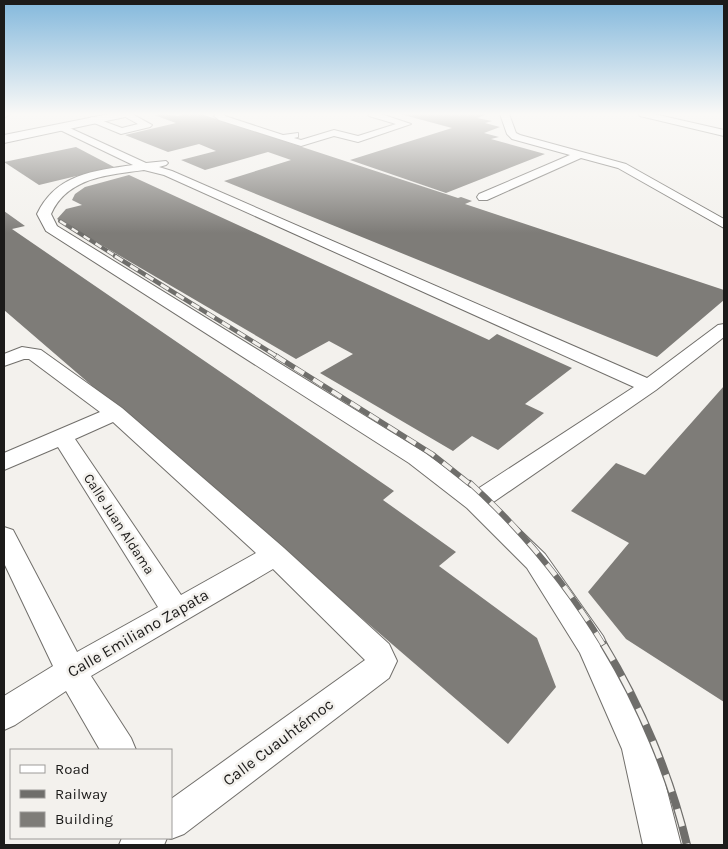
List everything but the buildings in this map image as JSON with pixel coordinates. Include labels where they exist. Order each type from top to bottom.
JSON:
[{"type":"street","points":[[106,154],[124,164],[146,161]]},
{"type":"street","points":[[132,154],[649,386]]},
{"type":"street","points":[[483,197],[581,154],[622,166],[722,221]]},
{"type":"street","points":[[146,161],[124,164],[69,184],[57,192],[44,214],[51,228],[417,458],[476,502],[536,561],[592,645],[639,748],[662,845]]},
{"type":"street","points":[[476,502],[649,386],[724,329]]},
{"type":"street","points":[[4,360],[29,352],[34,354],[115,412],[274,555]]},
{"type":"street","points":[[4,462],[115,412]]},
{"type":"street","name":"Calle Juan Aldama","points":[[62,436],[176,611]]},
{"type":"street","points":[[4,537],[71,671],[119,749]]},
{"type":"street","name":"Calle Emiliano Zapata","points":[[4,714],[71,671],[274,555]]},
{"type":"street","name":"Calle Cuauhtémoc","points":[[172,821],[378,668],[382,661],[378,653],[274,555]]},
{"type":"railway","points":[[60,221],[117,257]]},
{"type":"railway","points":[[115,256],[278,357]]},
{"type":"railway","points":[[276,356],[432,454],[471,485]]},
{"type":"railway","points":[[470,483],[508,520],[543,560],[590,623],[604,646]]},
{"type":"railway","points":[[604,645],[630,692],[653,742],[672,793],[687,845]]}]
